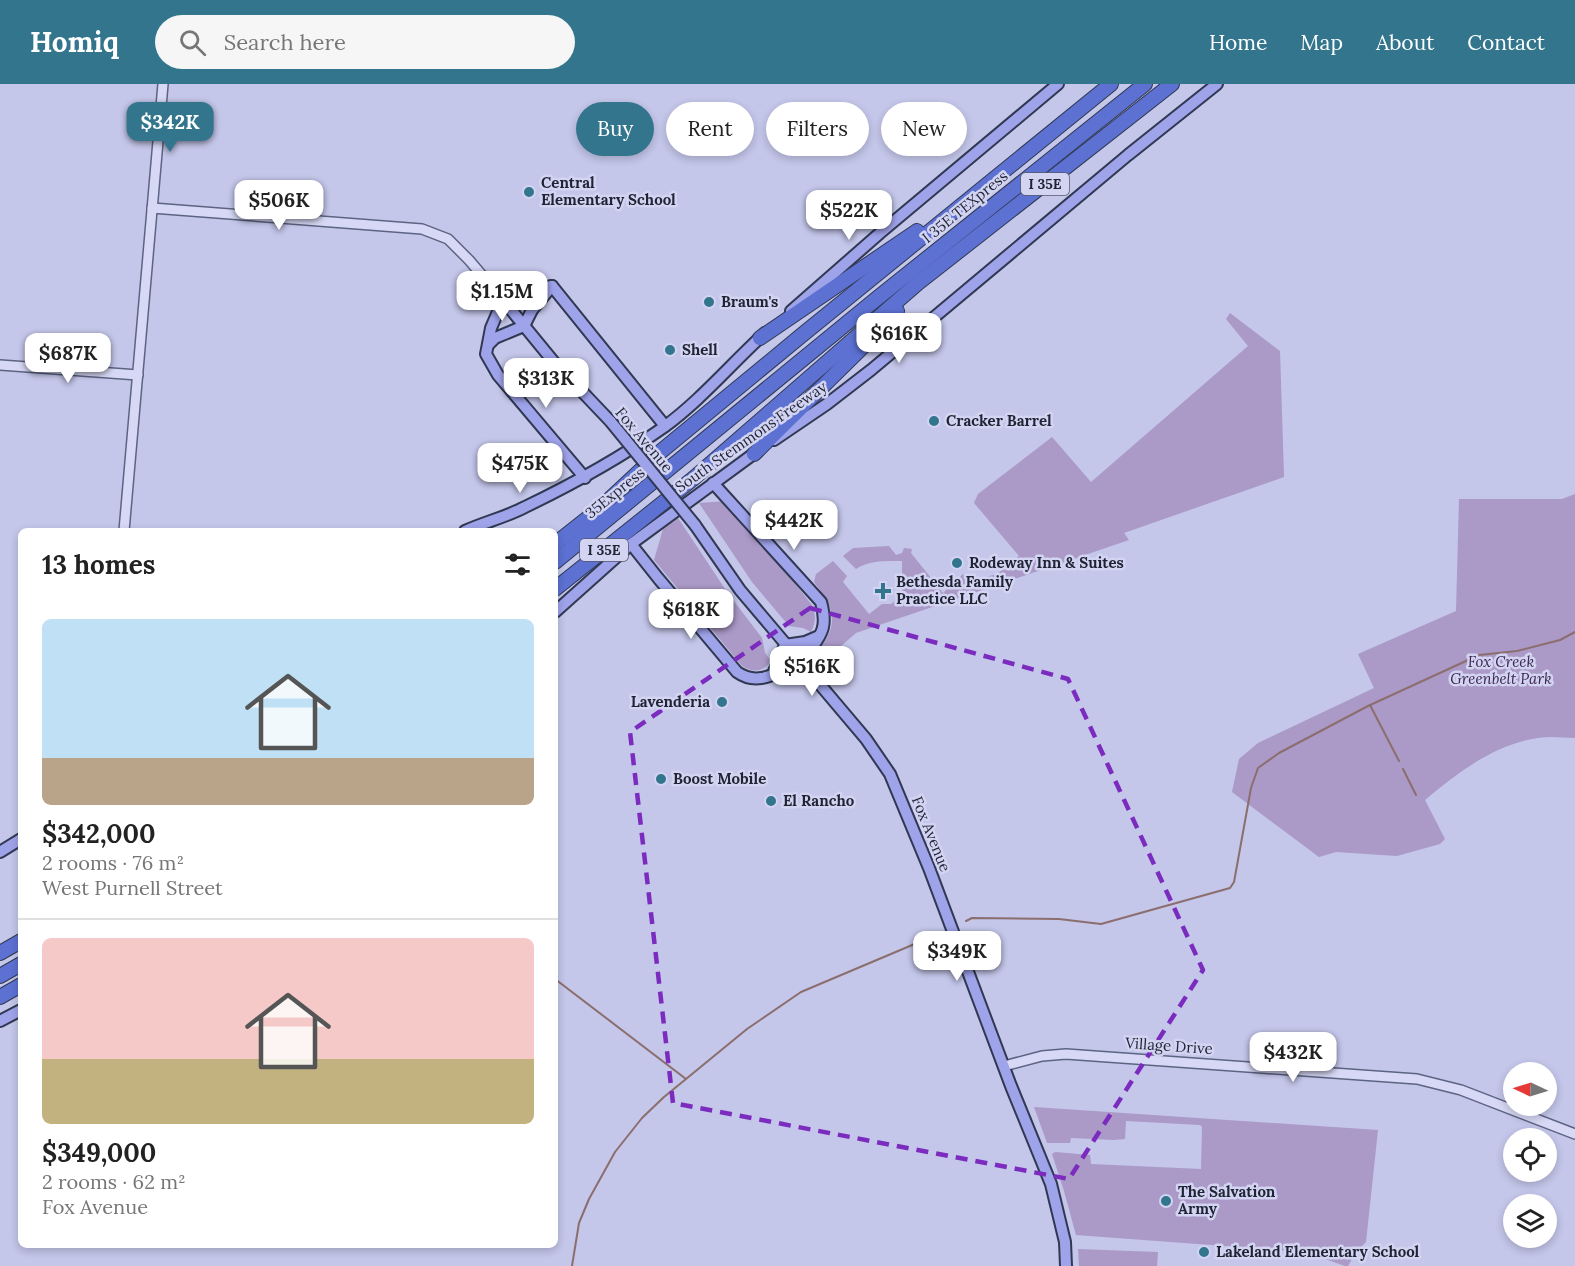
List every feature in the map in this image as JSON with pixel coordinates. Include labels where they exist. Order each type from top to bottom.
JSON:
[{"type":"highway","name":"I 35E","points":[[558,542],[598,510],[668,446],[1111,84]]},
{"type":"highway","name":"I 35E TEXpress","points":[[695,449],[880,296],[1145,84]]},
{"type":"highway","name":"South Stemmons Freeway","points":[[558,587],[694,478],[918,283],[1172,84]]},
{"type":"highway","points":[[760,338],[909,237],[1057,128]]},
{"type":"highway","points":[[754,454],[889,321],[918,283]]},
{"type":"highway","name":"35Express","points":[[558,560],[695,449]]},
{"type":"highway","points":[[0,953],[18,943]]},
{"type":"highway","points":[[0,976],[18,966]]},
{"type":"highway","points":[[0,997],[18,987]]},
{"type":"main road","points":[[472,528],[522,509],[585,478],[665,426],[710,387],[760,338],[880,233],[1058,84]]},
{"type":"main road","name":"South Stemmons Freeway","points":[[558,609],[631,544],[871,370],[1128,155],[1217,84]]},
{"type":"main road","points":[[552,286],[665,426]]},
{"type":"main road","points":[[552,286],[531,294],[503,300],[491,328],[486,354],[498,375],[585,478]]},
{"type":"main road","points":[[488,345],[495,338],[524,326],[532,310],[552,286]]},
{"type":"main road","name":"Fox Avenue","points":[[503,300],[611,422],[695,525],[740,590],[866,739],[890,774],[929,868],[1051,1184],[1065,1242],[1066,1266]]},
{"type":"main road","points":[[631,544],[737,672],[751,680],[759,680],[802,663],[822,635],[824,617],[821,602],[713,483]]},
{"type":"main road","points":[[773,674],[785,645],[805,642],[822,635]]},
{"type":"main road","points":[[0,852],[18,841]]},
{"type":"main road","points":[[0,1021],[18,1012]]},
{"type":"street","points":[[124,528],[163,84]]},
{"type":"street","name":"Fox Avenue","points":[[152,208],[422,229],[448,239],[503,300]]},
{"type":"street","points":[[0,365],[138,375]]},
{"type":"street","name":"Village Drive","points":[[1004,1066],[1042,1056],[1066,1054],[1417,1079],[1461,1090],[1575,1134]]},
{"type":"highlighted area","points":[[810,608],[1068,679],[1203,970],[1069,1179],[673,1103],[630,732]]},
{"type":"green space","points":[[1230,313],[1280,351],[1284,477],[1124,533],[1129,540],[856,633],[817,667],[813,659],[830,631],[832,616],[827,602],[814,582],[816,574],[833,561],[847,576],[843,582],[869,614],[882,604],[891,604],[902,596],[902,561],[872,563],[856,569],[843,556],[853,548],[889,546],[896,555],[902,553],[904,548],[912,549],[911,553],[943,593],[963,574],[972,581],[997,574],[1019,556],[974,503],[978,494],[1052,437],[1091,482],[1248,346],[1226,319]]},
{"type":"green space","name":"Fox Creek Greenbelt Park","points":[[1575,494],[1575,738],[1543,737],[1522,741],[1492,753],[1463,770],[1425,800],[1445,839],[1440,844],[1397,856],[1336,852],[1319,857],[1232,792],[1239,759],[1258,743],[1374,688],[1358,654],[1456,611],[1459,499],[1562,499]]},
{"type":"green space","points":[[728,501],[812,605],[815,618],[811,632],[789,626],[752,582],[699,503]]},
{"type":"green space","points":[[678,518],[727,592],[762,638],[765,653],[771,661],[765,667],[750,670],[742,666],[654,560],[663,529]]},
{"type":"green space","points":[[1034,1107],[1378,1130],[1366,1242],[1356,1252],[1348,1266],[1345,1266],[1311,1254],[1291,1251],[1076,1235],[1052,1154],[1055,1152],[1090,1155],[1091,1164],[1201,1169],[1202,1127],[1200,1125],[1126,1121],[1125,1139],[1071,1138],[1070,1143],[1047,1143]]},
{"type":"green space","points":[[1078,1249],[1158,1252],[1157,1266],[1079,1266]]},
{"type":"waterway","points":[[966,921],[972,918],[1059,919],[1101,924],[1230,888],[1234,882],[1251,788],[1258,768],[1279,753],[1368,706],[1479,655],[1517,651],[1560,640],[1575,632]]},
{"type":"waterway","points":[[1370,705],[1399,761]]},
{"type":"waterway","points":[[1403,769],[1416,795]]},
{"type":"waterway","points":[[572,1266],[579,1223],[589,1199],[615,1152],[642,1118],[664,1097],[747,1029],[801,992],[943,932]]},
{"type":"waterway","points":[[558,981],[686,1079]]},
{"type":"place","name":"Central Elementary School","points":[[529,192]]},
{"type":"place","name":"Braum's","points":[[709,302]]},
{"type":"place","name":"Shell","points":[[670,350]]},
{"type":"place","name":"Cracker Barrel","points":[[934,421]]},
{"type":"place","name":"Rodeway Inn & Suites","points":[[957,563]]},
{"type":"place","name":"Bethesda Family Practice LLC","points":[[883,591]]},
{"type":"place","name":"Lavenderia","points":[[722,702]]},
{"type":"place","name":"Boost Mobile","points":[[661,779]]},
{"type":"place","name":"El Rancho","points":[[771,801]]},
{"type":"place","name":"The Salvation Army","points":[[1166,1201]]},
{"type":"place","name":"Lakeland Elementary School","points":[[1204,1252]]}]
